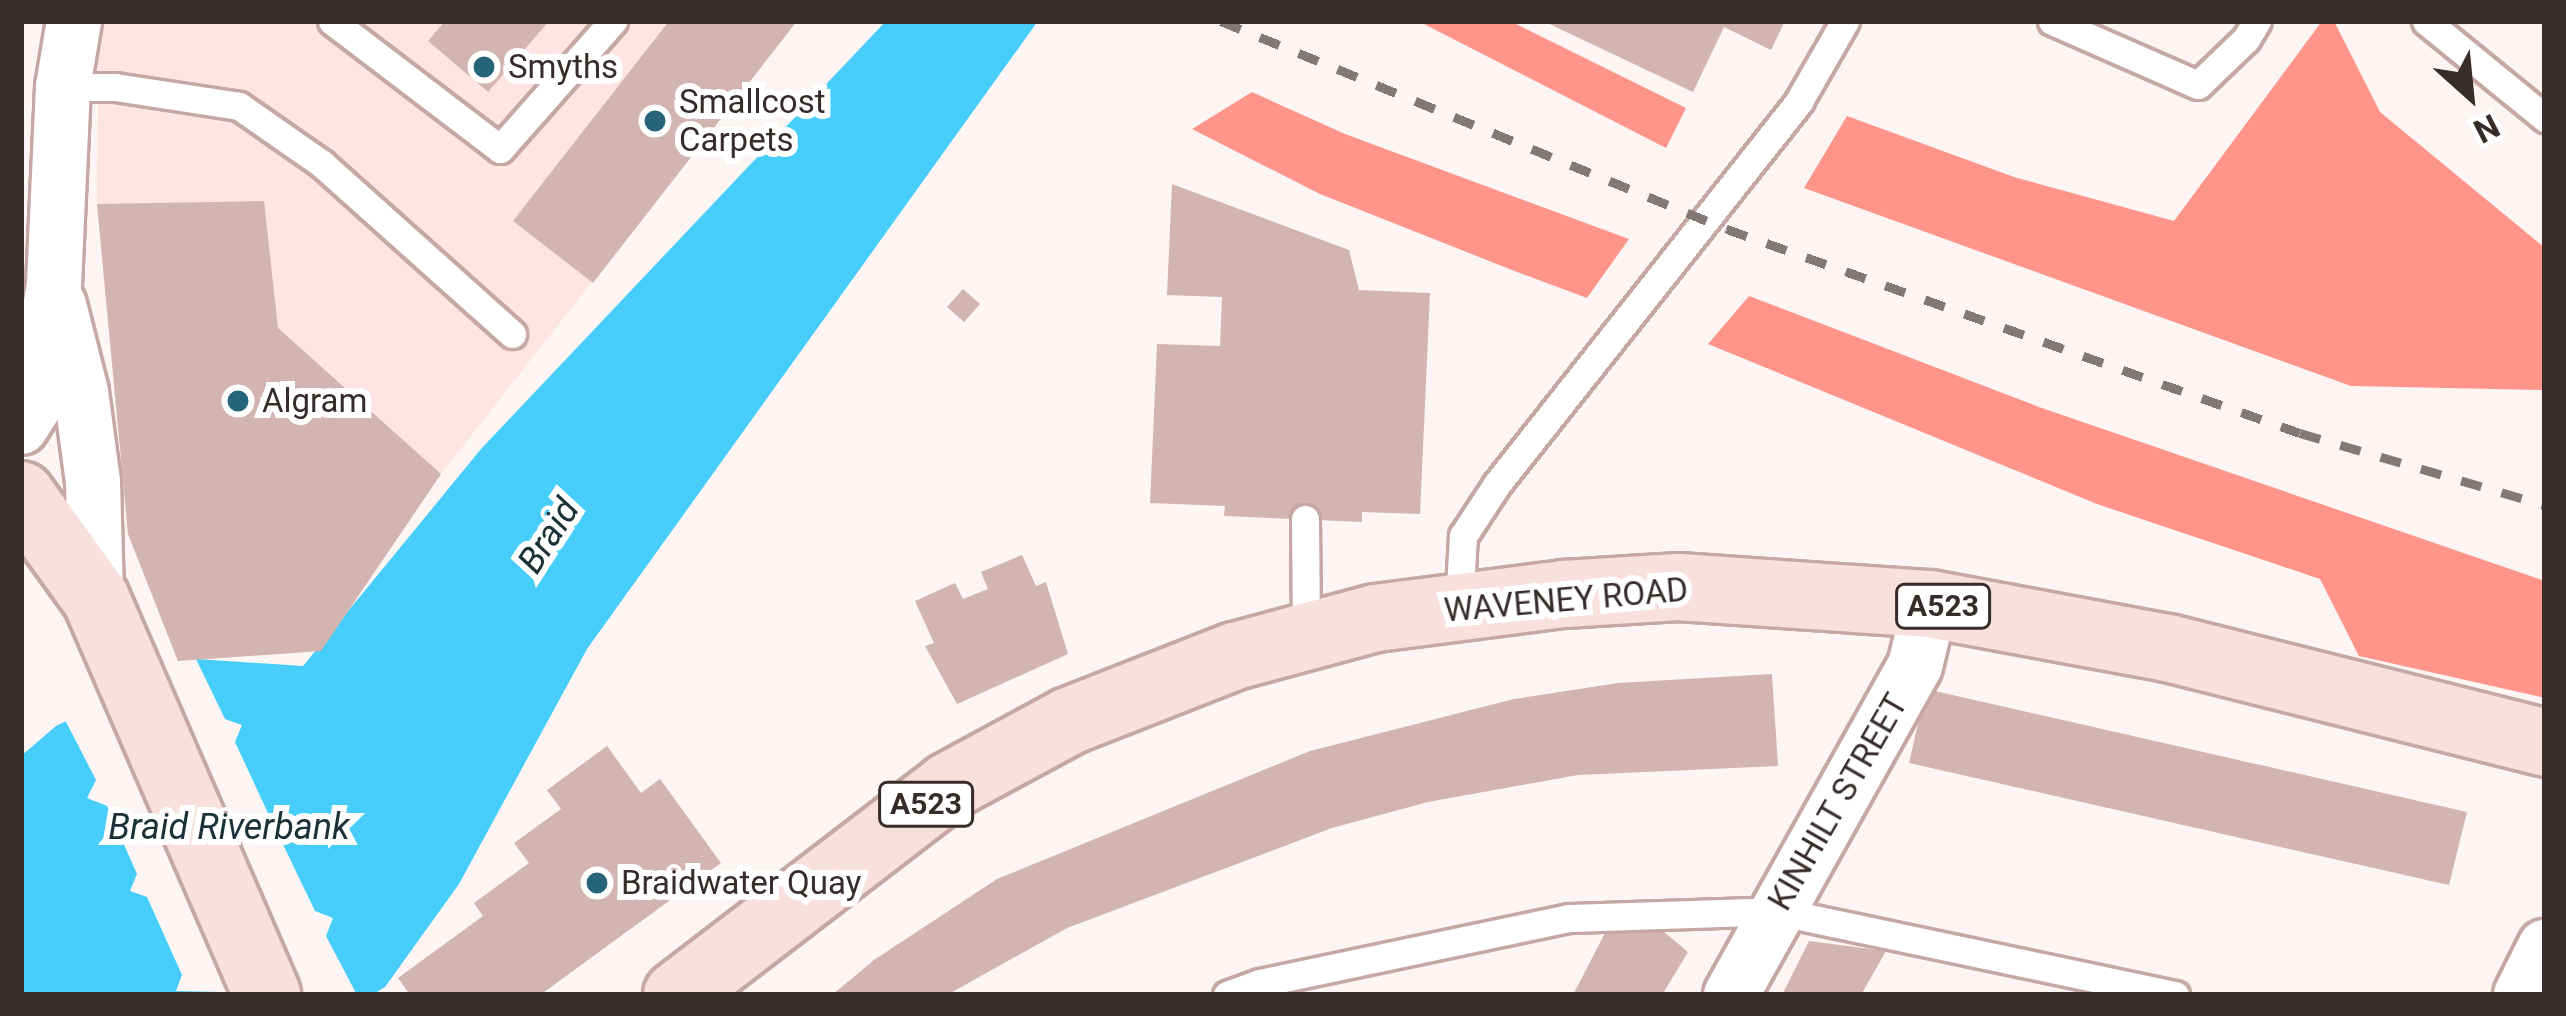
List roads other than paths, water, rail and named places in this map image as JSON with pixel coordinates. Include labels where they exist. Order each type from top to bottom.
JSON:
[{"type":"main road","points":[[21,495],[96,599],[268,995]]},
{"type":"main road","name":"WAVENEY ROAD","points":[[676,995],[949,786],[1142,689],[1306,636],[1459,607],[1678,587],[1930,604],[2168,648],[2545,743]]},
{"type":"street","points":[[21,428],[33,408],[54,285],[63,87],[74,21]]},
{"type":"street","points":[[54,285],[81,392],[94,482],[96,599]]},
{"type":"street","name":"KINHILT STREET","points":[[1731,995],[1915,666],[1930,604]]},
{"type":"street","points":[[2522,995],[2545,947]]},
{"type":"lane","points":[[332,21],[500,149],[614,21]]},
{"type":"lane","points":[[1459,607],[1463,536],[1497,484],[1799,101],[1844,21]]},
{"type":"lane","points":[[2052,21],[2198,85],[2246,40],[2257,21]]},
{"type":"lane","points":[[2426,21],[2545,118]]},
{"type":"lane","points":[[63,87],[115,87],[239,106],[322,164],[512,334]]},
{"type":"lane","points":[[1305,519],[1306,636]]},
{"type":"lane","points":[[1227,995],[1260,983],[1569,918],[1776,911],[2110,988],[2175,995]]},
{"type":"water","name":"Braid Riverbank","points":[[886,21],[1038,21],[587,649],[459,884],[385,987],[372,995],[21,995],[21,756],[56,726],[196,659],[303,666],[481,449]]},
{"type":"railway","points":[[1221,21],[1727,229],[2300,433],[2545,505]]},
{"type":"place","name":"Smyths","points":[[484,67]]},
{"type":"place","name":"Smallcost Carpets","points":[[655,121]]},
{"type":"place","name":"Algram","points":[[238,401]]},
{"type":"place","name":"Braidwater Quay","points":[[597,883]]},
{"type":"water label","name":"Braid","points":[[549,536]]}]
